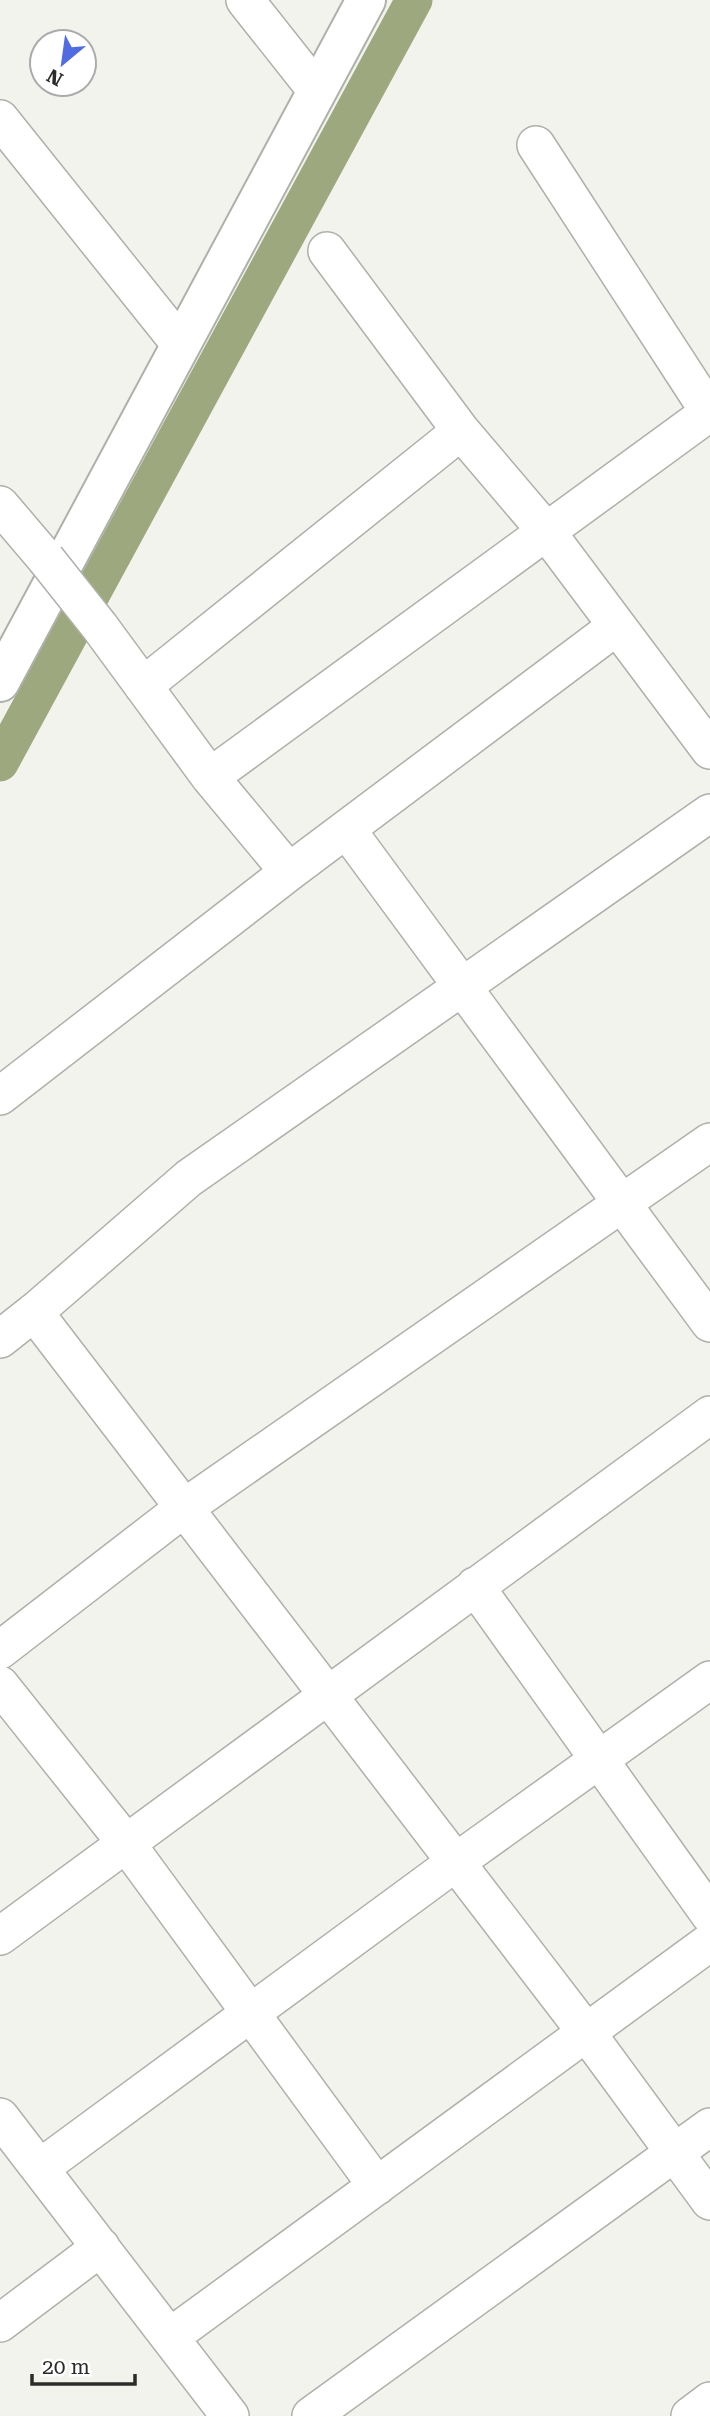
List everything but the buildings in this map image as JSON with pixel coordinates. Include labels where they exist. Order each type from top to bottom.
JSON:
[{"type":"street","points":[[245,0],[317,91]]},
{"type":"street","points":[[0,681],[366,0]]},
{"type":"street","points":[[0,119],[181,345]]},
{"type":"street","points":[[210,777],[710,412],[536,145]]},
{"type":"street","points":[[327,251],[461,431],[546,531],[710,750]]},
{"type":"street","points":[[144,686],[461,431]]},
{"type":"street","points":[[0,505],[100,627],[210,777],[289,872]]},
{"type":"street","points":[[0,1096],[289,872],[617,626]]},
{"type":"street","points":[[0,1339],[189,1178],[710,813]]},
{"type":"street","points":[[347,830],[710,1323]]},
{"type":"street","points":[[0,1650],[184,1508],[710,1142]]},
{"type":"street","points":[[34,1312],[586,2032],[710,2202]]},
{"type":"street","points":[[0,1936],[710,1415]]},
{"type":"street","points":[[475,1586],[710,1915]]},
{"type":"street","points":[[40,2168],[456,1862],[710,1680]]},
{"type":"street","points":[[0,1685],[126,1843],[377,2186]]},
{"type":"street","points":[[170,2337],[710,1942]]},
{"type":"street","points":[[0,2117],[230,2416]]},
{"type":"street","points":[[311,2416],[710,2127]]},
{"type":"street","points":[[0,2323],[101,2247]]},
{"type":"street","points":[[690,2416],[710,2401]]},
{"type":"waterway","points":[[0,763],[414,0]]}]
